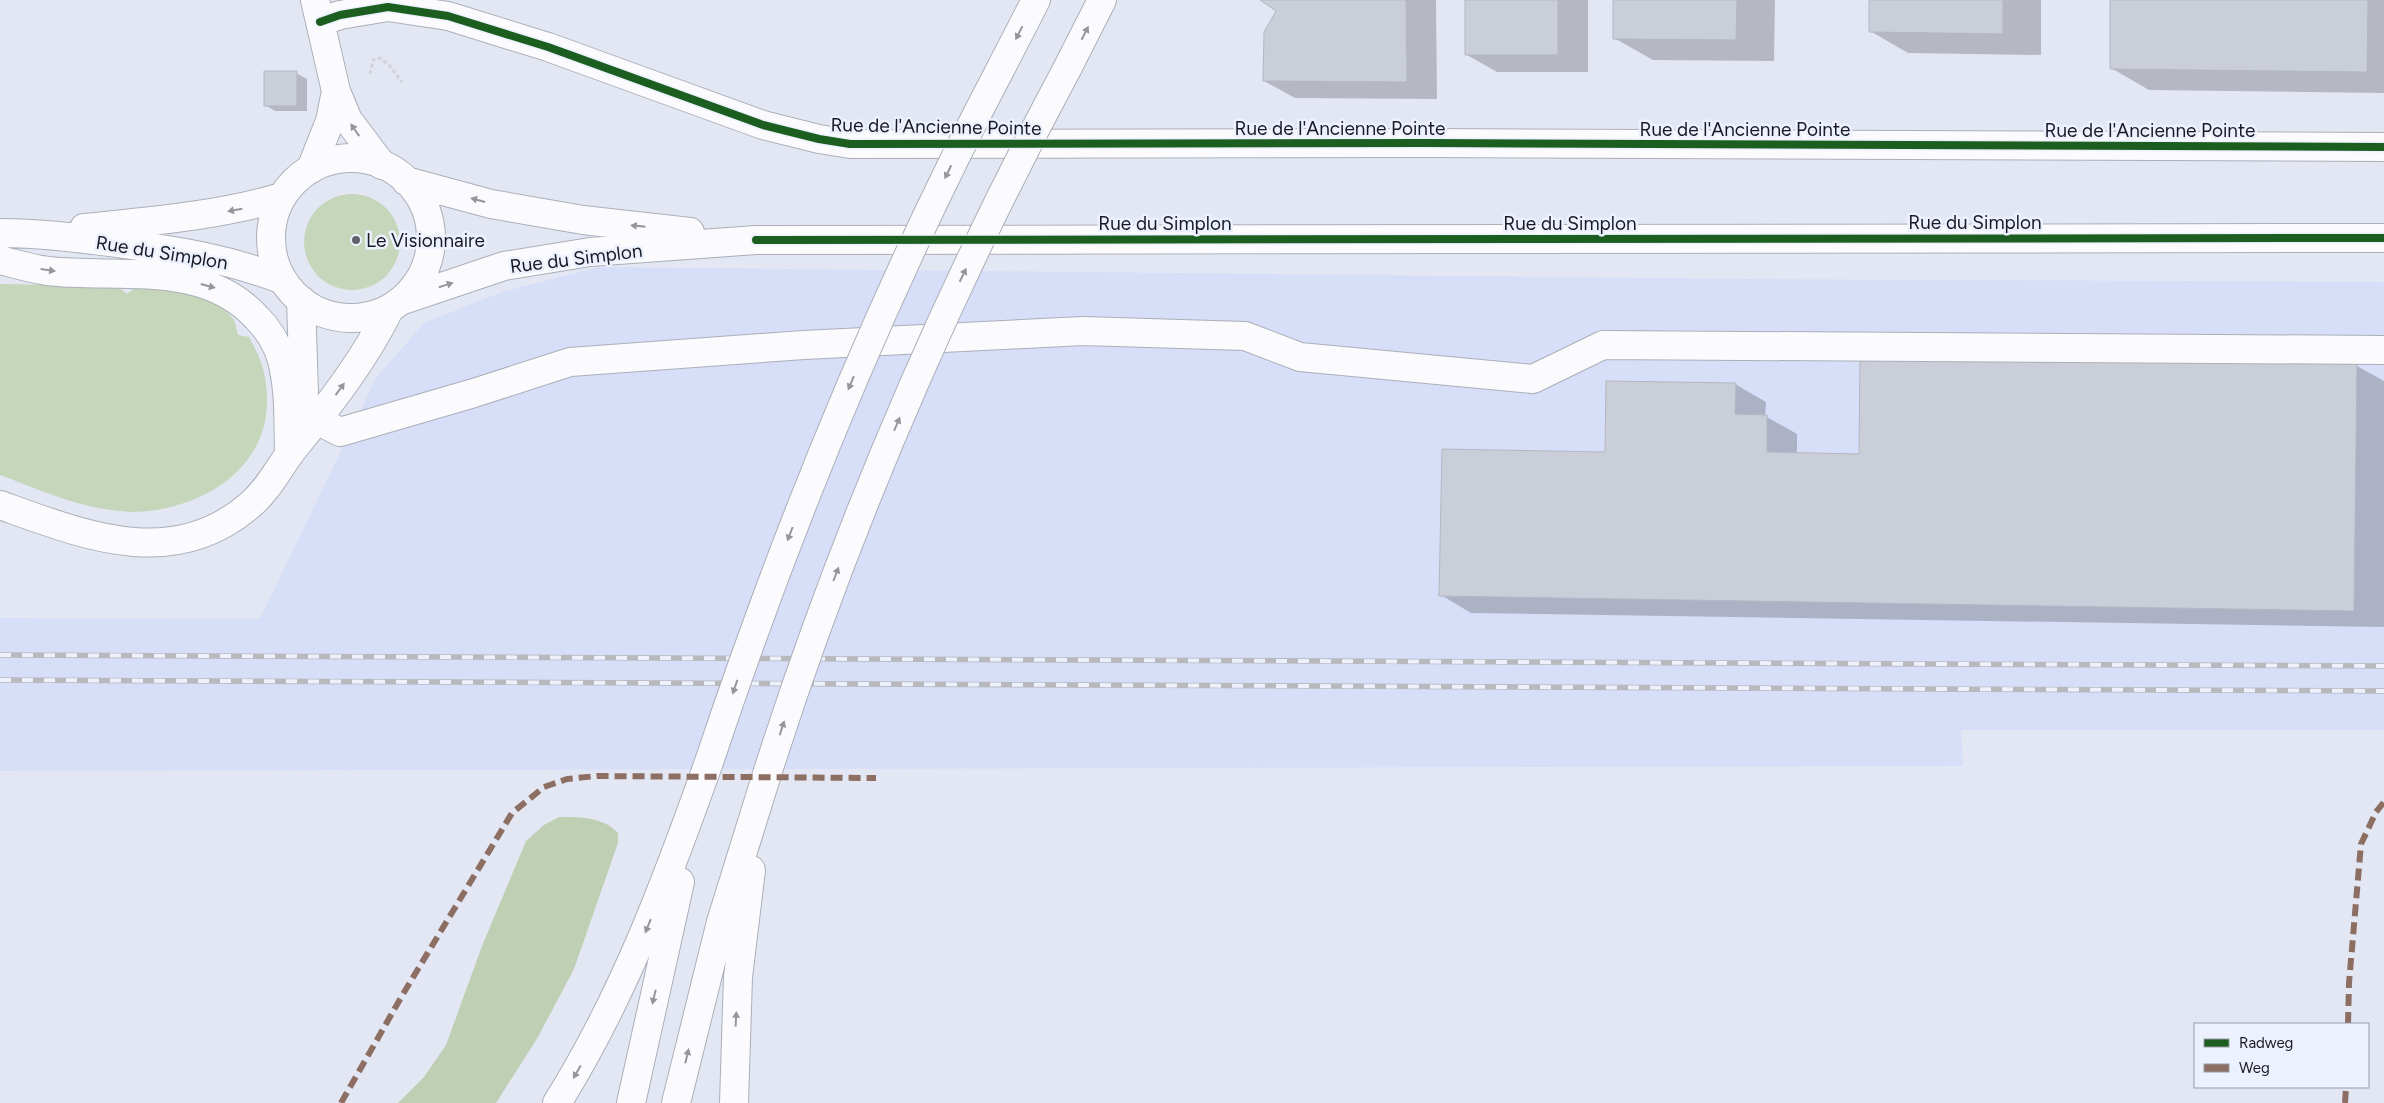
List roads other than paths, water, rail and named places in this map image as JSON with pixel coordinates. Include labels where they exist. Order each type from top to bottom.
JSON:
[{"type":"main road","points":[[631,1103],[673,881],[710,762],[764,603],[851,383],[935,200],[1036,0]]},
{"type":"main road","points":[[676,1103],[707,974],[741,882],[767,774],[833,583],[916,380],[990,220],[1102,0]]},
{"type":"main road","name":"Rue de l'Ancienne Pointe","points":[[317,11],[340,15],[388,8],[448,16],[576,56],[763,125],[819,140],[850,144],[1444,144],[2384,148]]},
{"type":"main road","points":[[317,11],[336,91],[348,120],[382,165]]},
{"type":"main road","points":[[311,169],[330,121],[336,91]]},
{"type":"main road","points":[[358,159],[382,165],[406,181],[424,205],[430,234],[430,250],[420,278],[411,291],[395,304],[368,316],[344,318],[322,312],[301,300],[283,280],[273,258],[271,232],[273,220],[282,197],[295,181],[311,169],[334,160],[358,159]]},
{"type":"main road","name":"Rue du Simplon","points":[[406,181],[491,204],[583,220],[756,240]]},
{"type":"main road","name":"Rue du Simplon","points":[[0,233],[38,233],[199,216],[246,208],[282,197]]},
{"type":"main road","name":"Rue du Simplon","points":[[38,233],[196,254],[251,268],[283,280]]},
{"type":"main road","name":"Rue du Simplon","points":[[395,304],[504,266],[590,252],[756,240],[2384,238]]},
{"type":"main road","points":[[0,260],[48,271],[132,272],[179,278],[225,291],[247,306],[269,331],[280,356],[288,399],[289,455]]},
{"type":"main road","points":[[289,455],[304,392],[301,300]]},
{"type":"main road","points":[[0,505],[106,539],[138,544],[162,544],[187,540],[209,533],[251,505],[271,484],[289,455],[317,420],[372,343],[395,304]]},
{"type":"main road","points":[[317,420],[340,432],[474,393],[570,362],[804,345],[1082,331],[1245,336],[1300,357],[1533,379],[1602,346],[2384,350]]},
{"type":"main road","points":[[557,1103],[591,1047],[613,1005],[673,881]]},
{"type":"main road","points":[[734,1103],[741,882]]},
{"type":"railway","points":[[0,655],[2384,666]]},
{"type":"railway","points":[[0,680],[2384,691]]},
{"type":"place","name":"Le Visionnaire","points":[[356,240]]}]
